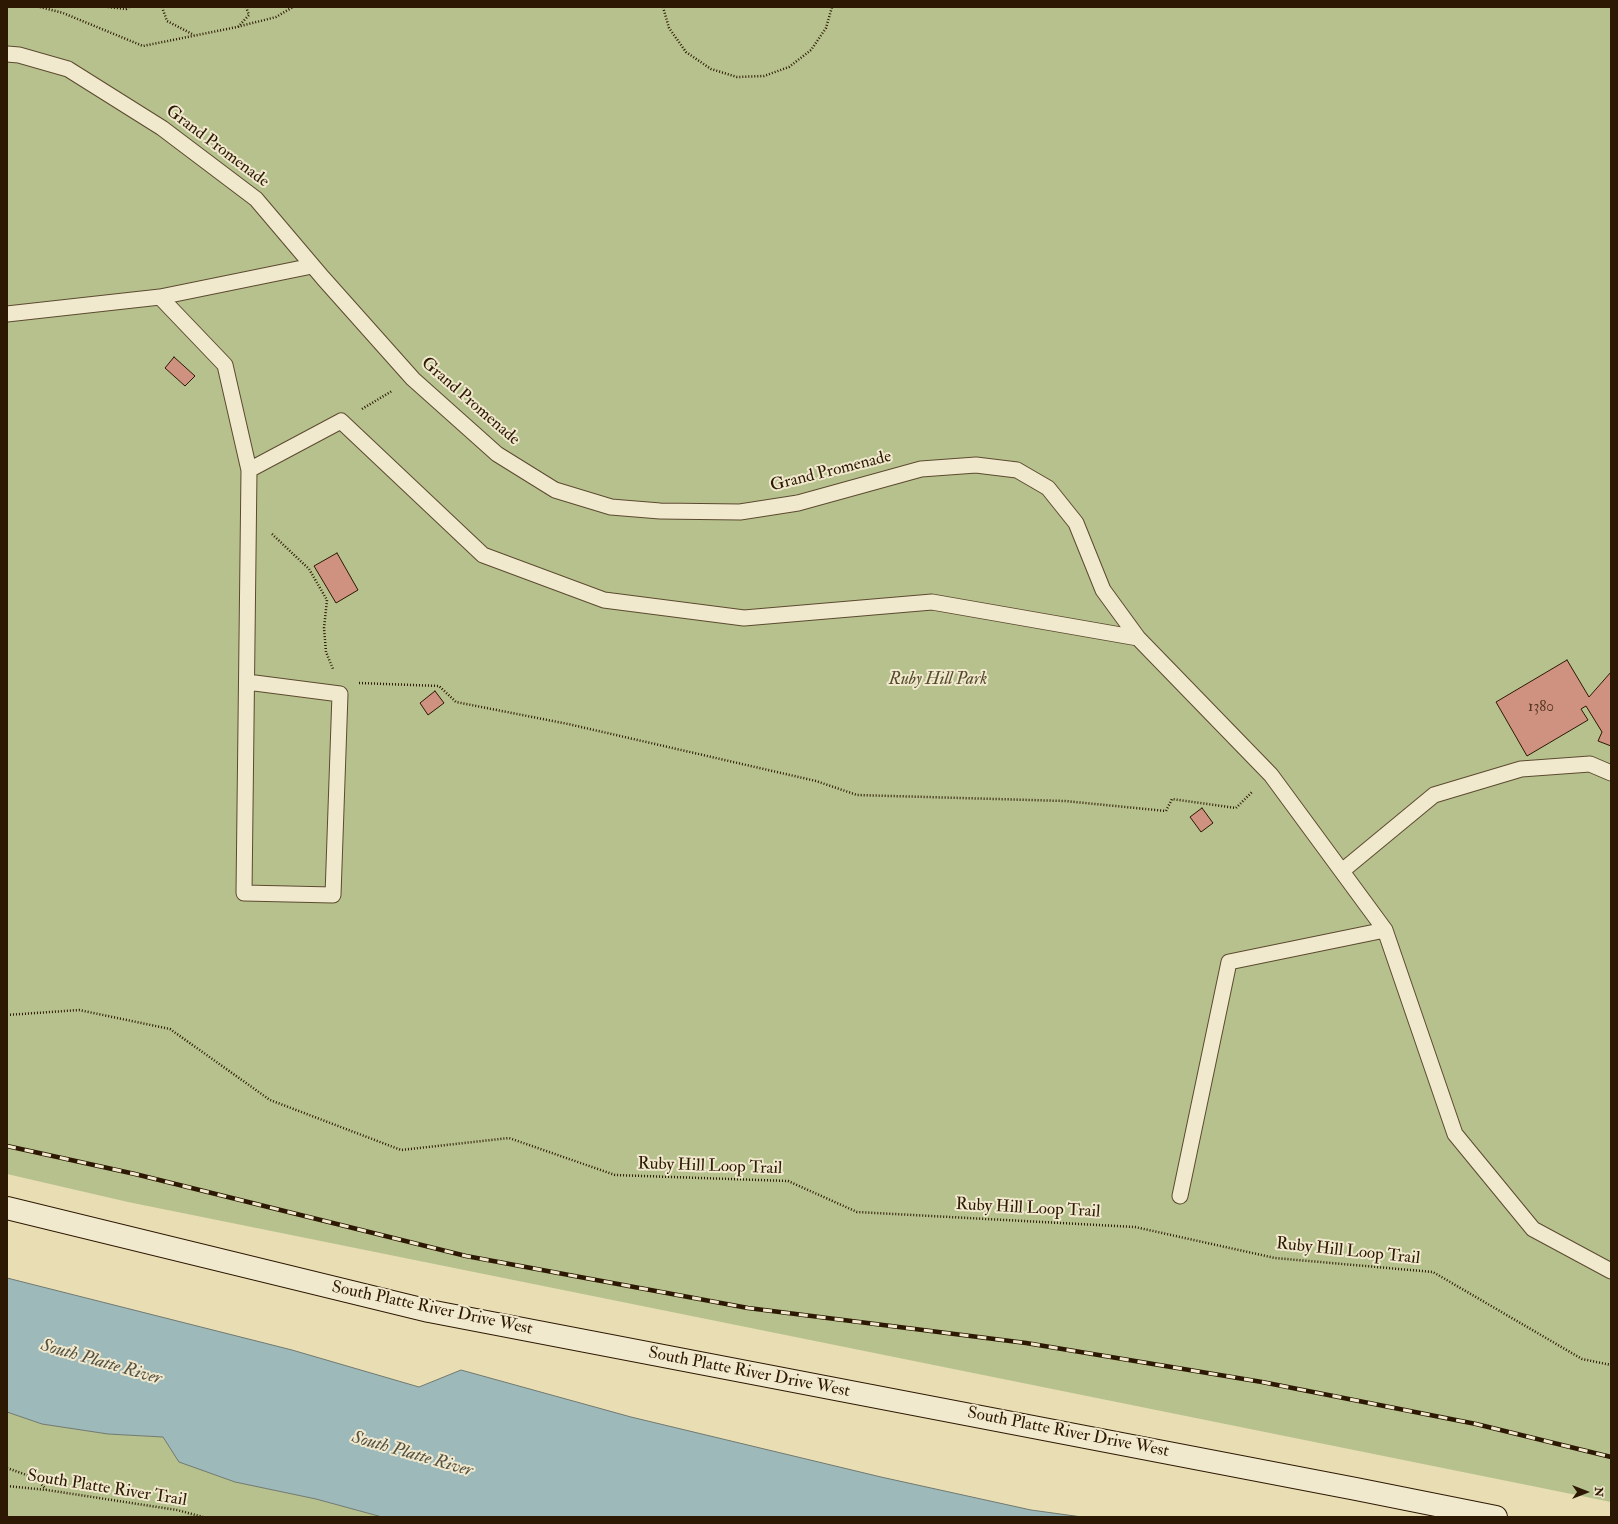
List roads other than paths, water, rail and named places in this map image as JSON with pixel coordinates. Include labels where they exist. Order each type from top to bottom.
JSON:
[{"type":"street","name":"South Platte River Drive West","points":[[7,1208],[429,1311],[1363,1490],[1496,1517]]},
{"type":"lane","name":"Grand Promenade","points":[[7,54],[19,54],[68,69],[162,128],[256,198],[312,266],[413,379],[497,454],[555,490],[611,507],[660,511],[740,512],[798,503],[921,469],[976,465],[1017,470],[1048,488],[1076,523],[1103,590],[1138,638],[1271,775],[1385,930],[1455,1134],[1533,1229],[1611,1271]]},
{"type":"lane","points":[[7,314],[160,297],[312,266]]},
{"type":"lane","points":[[160,297],[225,365],[250,470],[244,893],[333,896],[340,694],[247,682]]},
{"type":"lane","points":[[250,470],[341,421],[483,555],[604,600],[744,618],[932,602],[1138,638]]},
{"type":"lane","points":[[1342,871],[1434,795],[1521,769],[1590,764],[1611,773]]},
{"type":"lane","points":[[1180,1196],[1229,962],[1385,930]]},
{"type":"water","name":"South Platte River","points":[[7,1278],[292,1350],[419,1387],[461,1370],[631,1417],[881,1477],[1031,1510],[1082,1517],[382,1517],[316,1499],[235,1482],[179,1462],[163,1437],[108,1434],[42,1424],[7,1412]]},
{"type":"railway","points":[[7,1146],[135,1174],[466,1256],[748,1308],[1026,1343],[1262,1382],[1476,1424],[1611,1457]]},
{"type":"park label","name":"Ruby Hill Park","points":[[938,680]]}]
